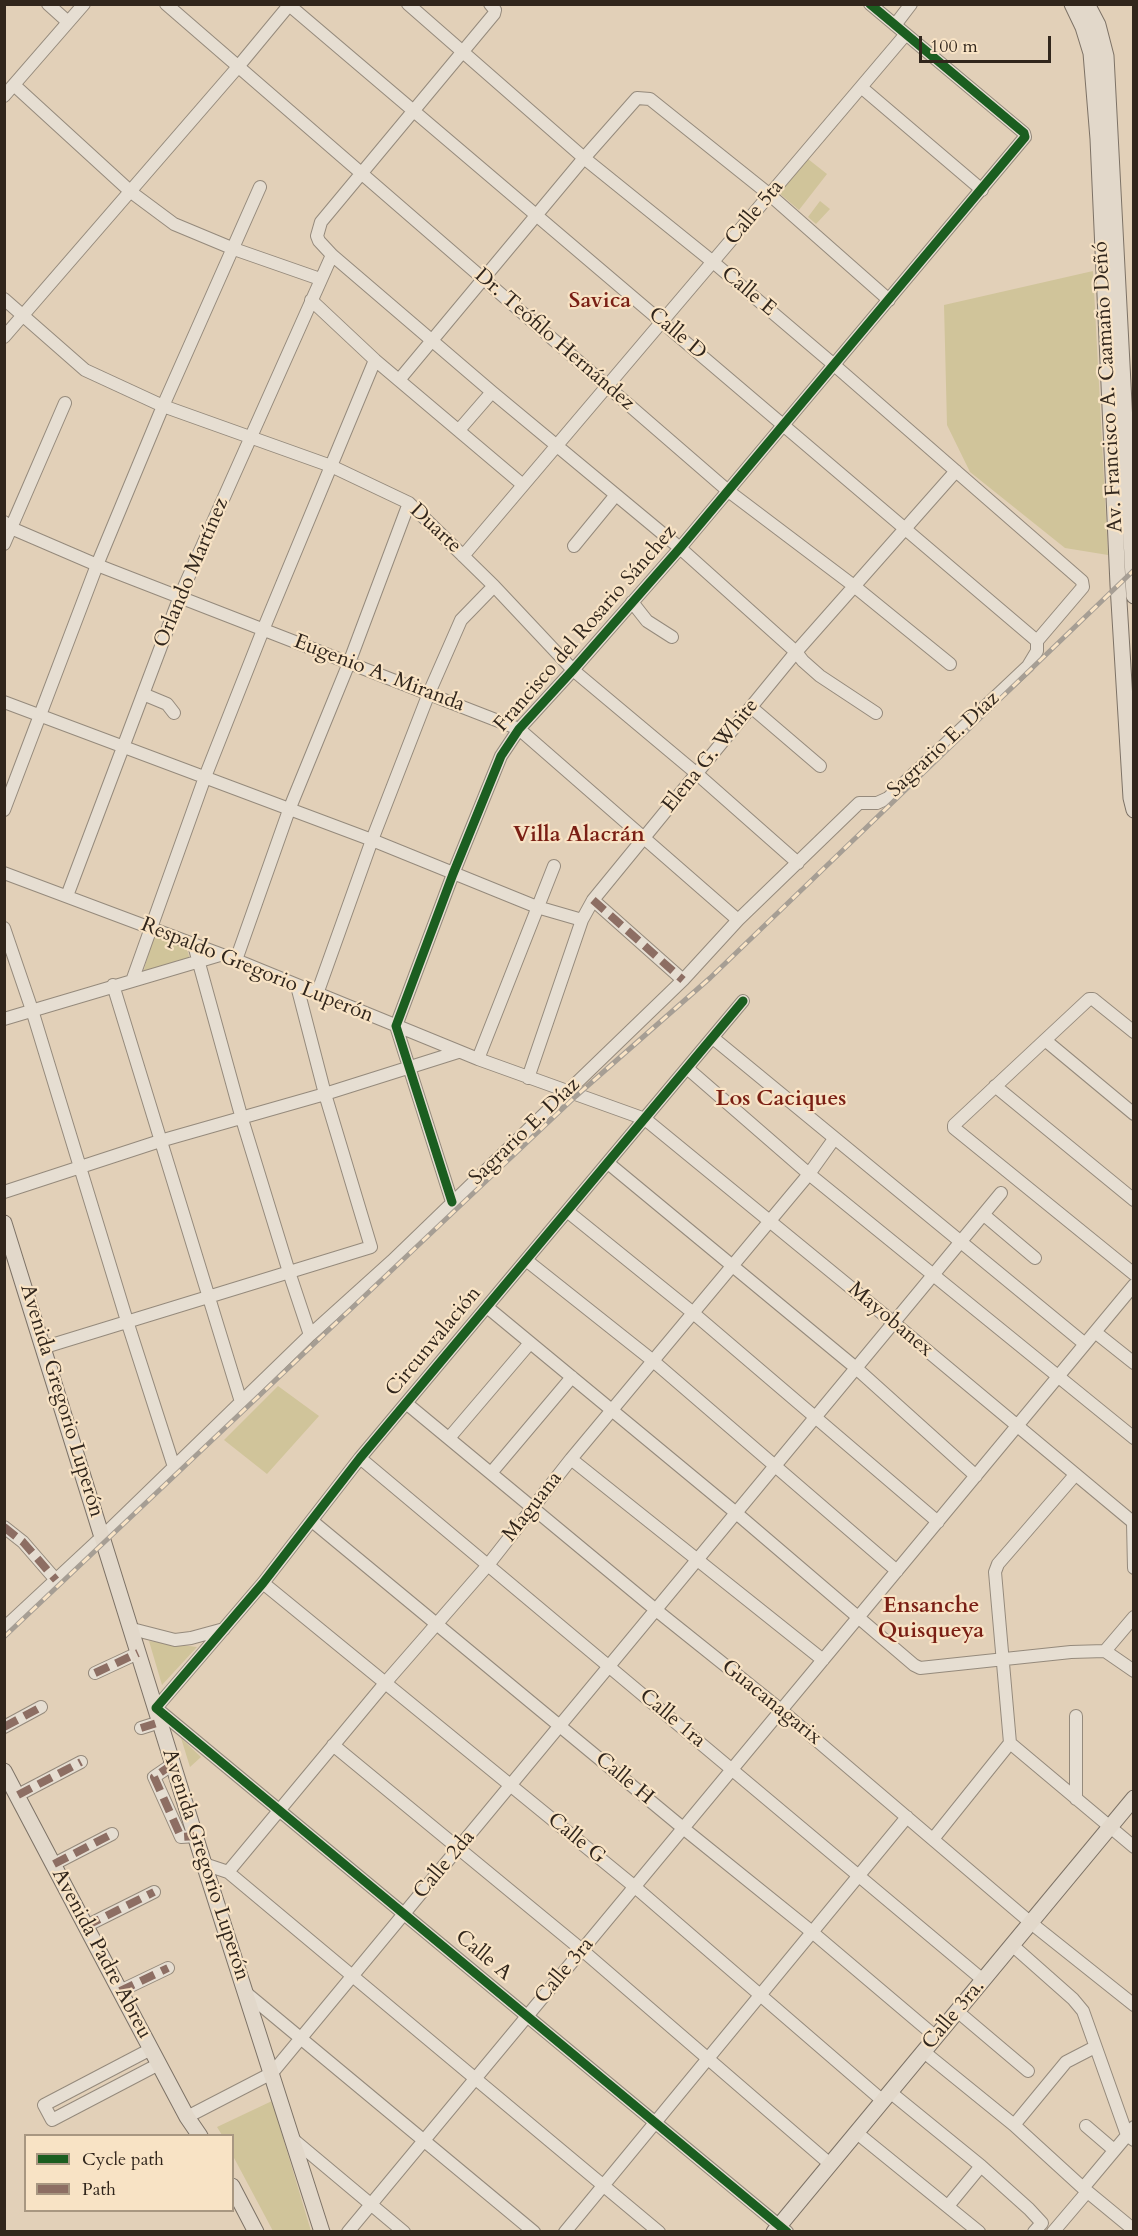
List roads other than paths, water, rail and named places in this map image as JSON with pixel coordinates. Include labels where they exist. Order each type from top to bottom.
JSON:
[{"type":"main road","name":"Av. Francisco A. Caamaño Deñó","points":[[1072,4],[1083,27],[1091,53],[1098,139],[1118,585],[1131,798],[1134,810]]},
{"type":"main road","name":"Av. Francisco A. Caamaño Deñó","points":[[1087,4],[1098,25],[1106,56],[1134,596]]},
{"type":"main road","name":"Avenida Gregorio Luperón","points":[[4,1223],[45,1347],[204,1864],[322,2232]]},
{"type":"main road","name":"Avenida Padre Abreu","points":[[4,1770],[120,1992],[187,2117],[199,2134]]},
{"type":"main road","name":"Calle 3ra.","points":[[780,2229],[856,2133],[1134,1798]]},
{"type":"main road","points":[[234,2190],[256,2232]]},
{"type":"street","points":[[48,4],[69,22]]},
{"type":"street","points":[[4,96],[84,4]]},
{"type":"street","name":"Dr. Teófilo Hernández","points":[[166,4],[237,68],[728,490],[854,586],[951,664]]},
{"type":"street","name":"Calle E","points":[[408,4],[584,158],[713,262],[833,364],[1083,583]]},
{"type":"street","points":[[490,4],[495,10],[494,14],[321,222],[317,236],[322,246],[492,392],[680,548],[820,676],[876,713]]},
{"type":"street","points":[[870,4],[906,34]]},
{"type":"street","points":[[895,25],[911,4]]},
{"type":"street","points":[[4,337],[289,5]]},
{"type":"street","name":"Calle D","points":[[289,5],[1037,641]]},
{"type":"street","name":"Calle 5ta","points":[[463,556],[906,34]]},
{"type":"street","name":"Francisco del Rosario Sánchez","points":[[396,1026],[453,874],[501,756],[519,729],[680,548],[1025,137],[1024,133],[906,34]]},
{"type":"street","points":[[14,85],[130,192],[174,224],[234,249],[320,279]]},
{"type":"street","points":[[861,87],[982,190]]},
{"type":"street","points":[[399,380],[584,158],[637,98],[650,99],[770,195],[889,300]]},
{"type":"street","points":[[4,810],[97,564],[163,406],[260,187]]},
{"type":"street","name":"Orlando Martínez","points":[[67,896],[180,596],[332,255]]},
{"type":"street","name":"Duarte","points":[[4,299],[85,370],[163,406],[331,466],[409,503],[494,586],[573,670],[696,773],[798,863]]},
{"type":"street","points":[[311,300],[375,360],[523,485]]},
{"type":"street","points":[[132,981],[205,777],[375,360]]},
{"type":"street","points":[[459,430],[492,392]]},
{"type":"street","points":[[4,544],[8,525],[65,403]]},
{"type":"street","name":"Elena G. White","points":[[528,1078],[582,920],[593,900],[796,652],[956,471]]},
{"type":"street","points":[[574,546],[615,495]]},
{"type":"street","points":[[236,960],[289,810],[349,663],[409,503]]},
{"type":"street","name":"Eugenio A. Miranda","points":[[8,525],[97,564],[519,729],[738,920]]},
{"type":"street","name":"Sagrario E. Díaz","points":[[4,1628],[103,1536],[310,1335],[392,1261],[683,980],[738,920],[859,803],[877,803],[888,798],[1028,666],[1037,651],[1037,641],[1083,587],[1083,583]]},
{"type":"street","points":[[317,994],[372,840],[429,693],[461,620],[494,586]]},
{"type":"street","points":[[632,602],[647,621],[672,637]]},
{"type":"street","points":[[142,694],[168,704],[174,713]]},
{"type":"street","points":[[4,702],[372,840],[537,907],[582,920]]},
{"type":"street","points":[[751,707],[820,766]]},
{"type":"street","points":[[478,1059],[554,866]]},
{"type":"street","name":"Respaldo Gregorio Luperón","points":[[4,873],[236,960],[458,1052],[645,1119]]},
{"type":"street","points":[[593,900],[683,980]]},
{"type":"street","points":[[4,928],[32,1010],[174,1467]]},
{"type":"street","points":[[194,945],[242,1119],[288,1272],[310,1335]]},
{"type":"street","points":[[4,1019],[220,955]]},
{"type":"street","points":[[113,985],[241,1402]]},
{"type":"street","points":[[45,1347],[371,1247],[325,1094],[297,986]]},
{"type":"street","points":[[1134,1032],[1090,999],[995,1086],[956,1123],[954,1128],[1134,1274]]},
{"type":"street","name":"Circunvalación","points":[[158,1715],[224,1628],[263,1583],[360,1458],[743,1001]]},
{"type":"street","points":[[396,1026],[452,1202]]},
{"type":"street","points":[[713,1038],[1085,1344]]},
{"type":"street","points":[[1045,1040],[1134,1114]]},
{"type":"street","points":[[4,1192],[160,1141],[242,1119],[458,1052]]},
{"type":"street","points":[[687,1068],[809,1174],[1134,1438]]},
{"type":"street","points":[[995,1086],[1134,1200]]},
{"type":"street","name":"Mayobanex","points":[[645,1119],[1133,1523]]},
{"type":"street","name":"Maguana","points":[[228,1872],[386,1682],[488,1565],[652,1360],[809,1174],[834,1139]]},
{"type":"street","points":[[608,1163],[856,1368],[976,1476]]},
{"type":"street","name":"Calle 2da","points":[[187,2117],[272,2073],[1001,1193]]},
{"type":"street","points":[[567,1211],[692,1312],[938,1522]]},
{"type":"street","points":[[984,1215],[1035,1258]]},
{"type":"street","points":[[526,1260],[652,1360],[897,1571]]},
{"type":"street","name":"Calle 3ra","points":[[348,2232],[1134,1285]]},
{"type":"street","points":[[487,1307],[735,1512],[908,1661],[920,1668],[1071,1652],[1105,1651],[1134,1671]]},
{"type":"street","points":[[1095,1332],[1134,1363]]},
{"type":"street","points":[[449,1438],[530,1343]]},
{"type":"street","points":[[491,1473],[572,1377]]},
{"type":"street","name":"Guacanagarix","points":[[406,1403],[656,1610],[781,1710],[1031,1923],[1134,2005]]},
{"type":"street","name":"Calle 1ra","points":[[360,1458],[983,1980]]},
{"type":"street","points":[[571,1459],[822,1660]]},
{"type":"street","points":[[933,1839],[1010,1743],[995,1572],[998,1564],[1075,1475]]},
{"type":"street","name":"Calle H","points":[[312,1521],[812,1932],[936,2037]]},
{"type":"street","points":[[1133,1523],[1134,1568]]},
{"type":"street","points":[[4,1527],[23,1542],[56,1580]]},
{"type":"street","name":"Calle G","points":[[263,1583],[635,1887],[760,1996],[887,2096],[981,2166],[1041,2229]]},
{"type":"street","points":[[1105,1651],[1134,1617]]},
{"type":"street","points":[[132,1629],[159,1638],[175,1640],[191,1638],[224,1628]]},
{"type":"street","points":[[95,1673],[138,1653]]},
{"type":"street","points":[[4,1727],[41,1707]]},
{"type":"street","points":[[141,1728],[158,1715]]},
{"type":"street","name":"Calle A","points":[[158,1715],[279,1810],[655,2122],[780,2229]]},
{"type":"street","points":[[1076,1716],[1076,1799]]},
{"type":"street","points":[[1010,1743],[1134,1847]]},
{"type":"street","points":[[333,1745],[582,1950],[831,2164]]},
{"type":"street","points":[[18,1795],[81,1762]]},
{"type":"street","points":[[173,1764],[154,1777],[181,1837],[196,1836]]},
{"type":"street","points":[[566,2232],[907,1817]]},
{"type":"street","points":[[54,1864],[112,1834]]},
{"type":"street","points":[[204,1864],[228,1872],[659,2232]]},
{"type":"street","points":[[86,1926],[154,1892]]},
{"type":"street","points":[[1012,1946],[1079,2005],[1131,2134],[1114,2150],[1053,2232]]},
{"type":"street","points":[[120,1992],[168,1968]]},
{"type":"street","points":[[245,1992],[534,2232]]},
{"type":"street","points":[[957,2011],[1028,2071]]},
{"type":"street","points":[[1014,2125],[1066,2062],[1095,2047]]},
{"type":"street","points":[[151,2049],[44,2105],[52,2120],[159,2064]]},
{"type":"street","points":[[924,2052],[1014,2125],[1085,2190],[1134,2230]]},
{"type":"street","points":[[1086,2126],[1114,2150]]},
{"type":"street","points":[[856,2133],[948,2206],[970,2229]]},
{"type":"street","points":[[294,2140],[404,2232]]},
{"type":"street","points":[[948,2206],[981,2166]]},
{"type":"railway","points":[[4,1637],[576,1096],[710,978],[1134,570]]},
{"type":"district","name":"Savica","points":[[600,302]]},
{"type":"district","name":"Villa Alacrán","points":[[579,836]]},
{"type":"district","name":"Los Caciques","points":[[781,1100]]},
{"type":"district","name":"Ensanche Quisqueya","points":[[931,1620]]}]
